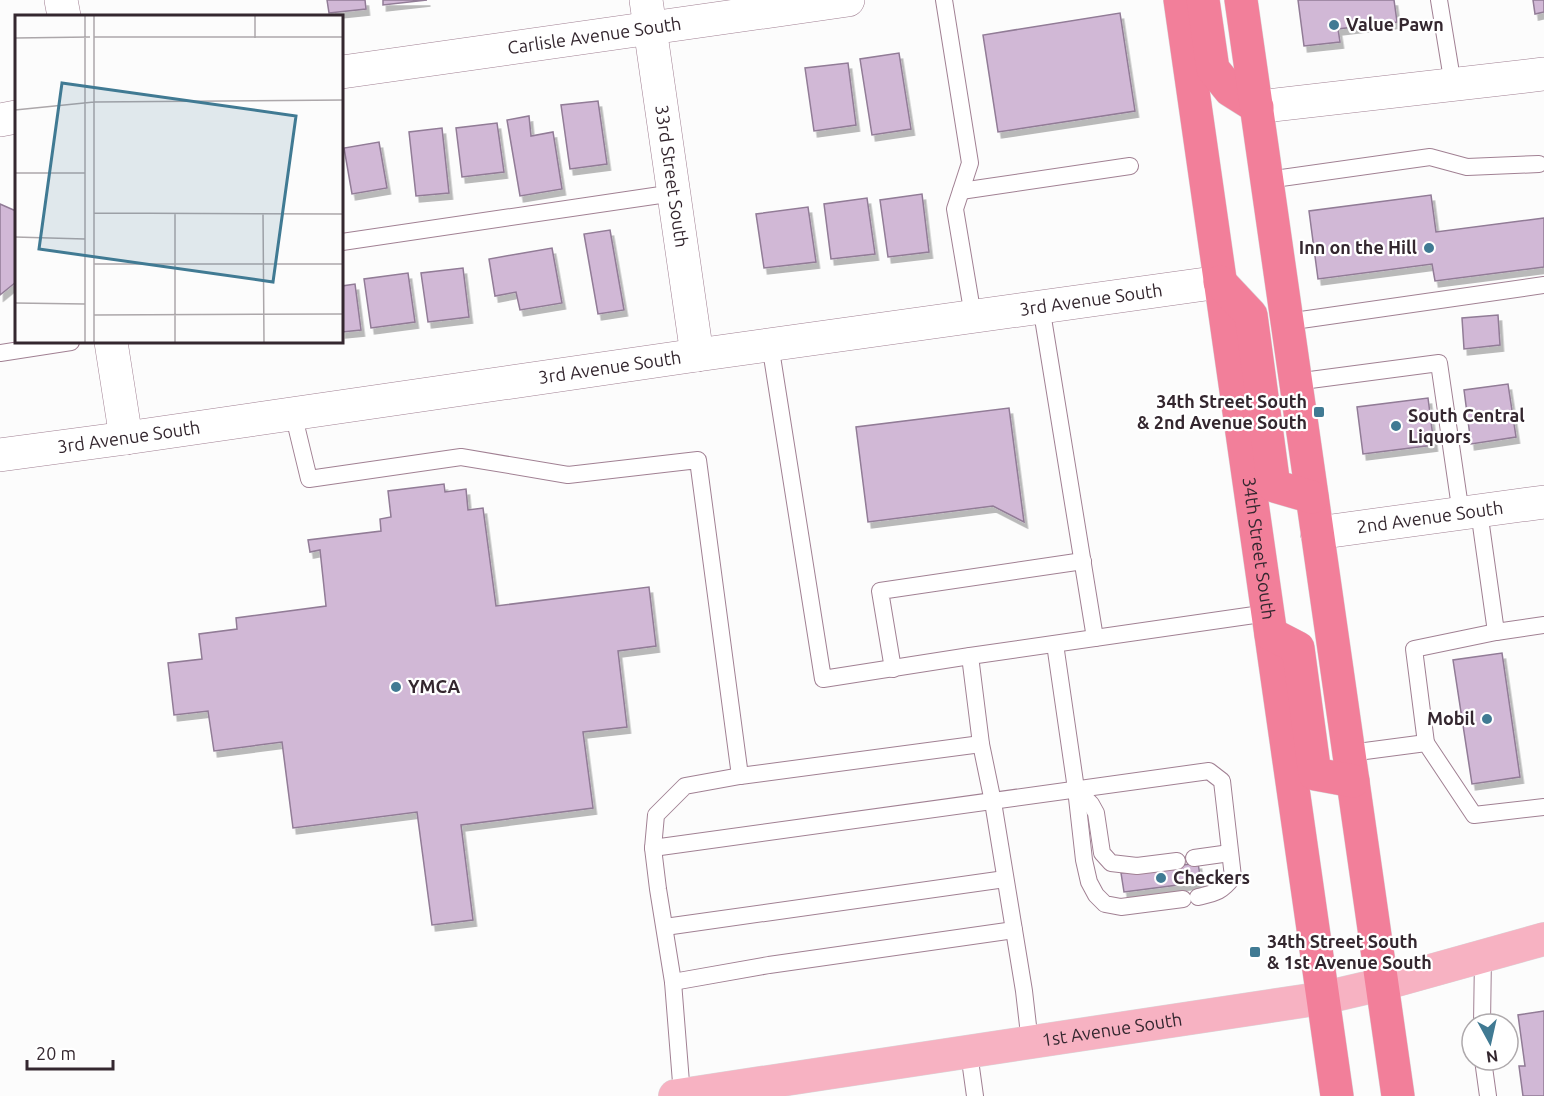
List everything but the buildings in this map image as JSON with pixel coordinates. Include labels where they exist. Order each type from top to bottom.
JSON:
[{"type":"highway","name":"34th Street South","points":[[1180,0],[1336,1096]]},
{"type":"highway","points":[[1203,0],[1213,69],[1230,90],[1257,107]]},
{"type":"highway","points":[[1241,0],[1398,1096]]},
{"type":"highway","points":[[1221,282],[1251,315],[1274,486],[1312,497]]},
{"type":"highway","points":[[1269,624],[1298,648],[1315,774],[1352,767]]},
{"type":"main road","name":"1st Avenue South","points":[[678,1095],[1323,998],[1383,984],[1544,939]]},
{"type":"street","points":[[62,0],[64,15]]},
{"type":"street","name":"Carlisle Avenue South","points":[[344,72],[648,14],[848,0]]},
{"type":"street","name":"33rd Street South","points":[[648,14],[697,355]]},
{"type":"street","points":[[1257,107],[1544,74]]},
{"type":"street","points":[[0,120],[15,117]]},
{"type":"street","name":"3rd Avenue South","points":[[0,455],[770,344],[1221,282]]},
{"type":"street","points":[[111,344],[126,438]]},
{"type":"street","name":"2nd Avenue South","points":[[1317,533],[1544,502]]},
{"type":"lane","points":[[944,0],[970,163],[956,209],[973,316]]},
{"type":"lane","points":[[1439,0],[1453,85]]},
{"type":"lane","points":[[1267,180],[1430,157],[1467,167],[1539,164]]},
{"type":"lane","points":[[961,191],[1130,166]]},
{"type":"lane","points":[[344,242],[674,193]]},
{"type":"lane","points":[[1287,322],[1544,285]]},
{"type":"lane","points":[[1041,306],[1095,638]]},
{"type":"lane","points":[[0,353],[58,344]]},
{"type":"lane","points":[[770,344],[824,680],[1095,638],[1269,624]]},
{"type":"lane","points":[[1295,382],[1439,363],[1496,632]]},
{"type":"lane","points":[[293,413],[309,479],[461,457],[568,475],[698,460],[740,776]]},
{"type":"lane","points":[[893,669],[880,591],[1083,561]]},
{"type":"lane","points":[[1544,625],[1496,632],[1414,649],[1426,743],[1474,815],[1544,807]]},
{"type":"lane","points":[[653,848],[993,802],[1076,789],[1209,771],[1222,782],[1233,877],[1225,888],[1190,898],[1121,908],[1105,904],[1096,895],[1089,882],[1084,860],[1076,789],[1055,644]]},
{"type":"lane","points":[[970,657],[981,744],[993,802],[1024,991],[1030,1043]]},
{"type":"lane","points":[[1352,767],[1426,743]]},
{"type":"lane","points":[[678,1095],[673,982],[653,848],[656,815],[685,786],[740,776],[981,744]]},
{"type":"lane","points":[[1076,789],[1091,804],[1096,813],[1102,853],[1111,863],[1137,866],[1230,853]]},
{"type":"lane","points":[[665,927],[1005,879]]},
{"type":"lane","points":[[673,982],[769,965],[1014,930]]},
{"type":"lane","points":[[1482,1012],[1483,956]]},
{"type":"lane","points":[[969,1053],[975,1096]]},
{"type":"lane","points":[[1484,1072],[1488,1096]]},
{"type":"place","name":"Value Pawn","points":[[1334,25]]},
{"type":"place","name":"Inn on the Hill","points":[[1429,248]]},
{"type":"place","name":"34th Street South & 2nd Avenue South","points":[[1319,412]]},
{"type":"place","name":"South Central Liquors","points":[[1396,426]]},
{"type":"place","name":"YMCA","points":[[396,687]]},
{"type":"place","name":"Mobil","points":[[1487,719]]},
{"type":"place","name":"Checkers","points":[[1161,878]]},
{"type":"place","name":"34th Street South & 1st Avenue South","points":[[1255,952]]}]
